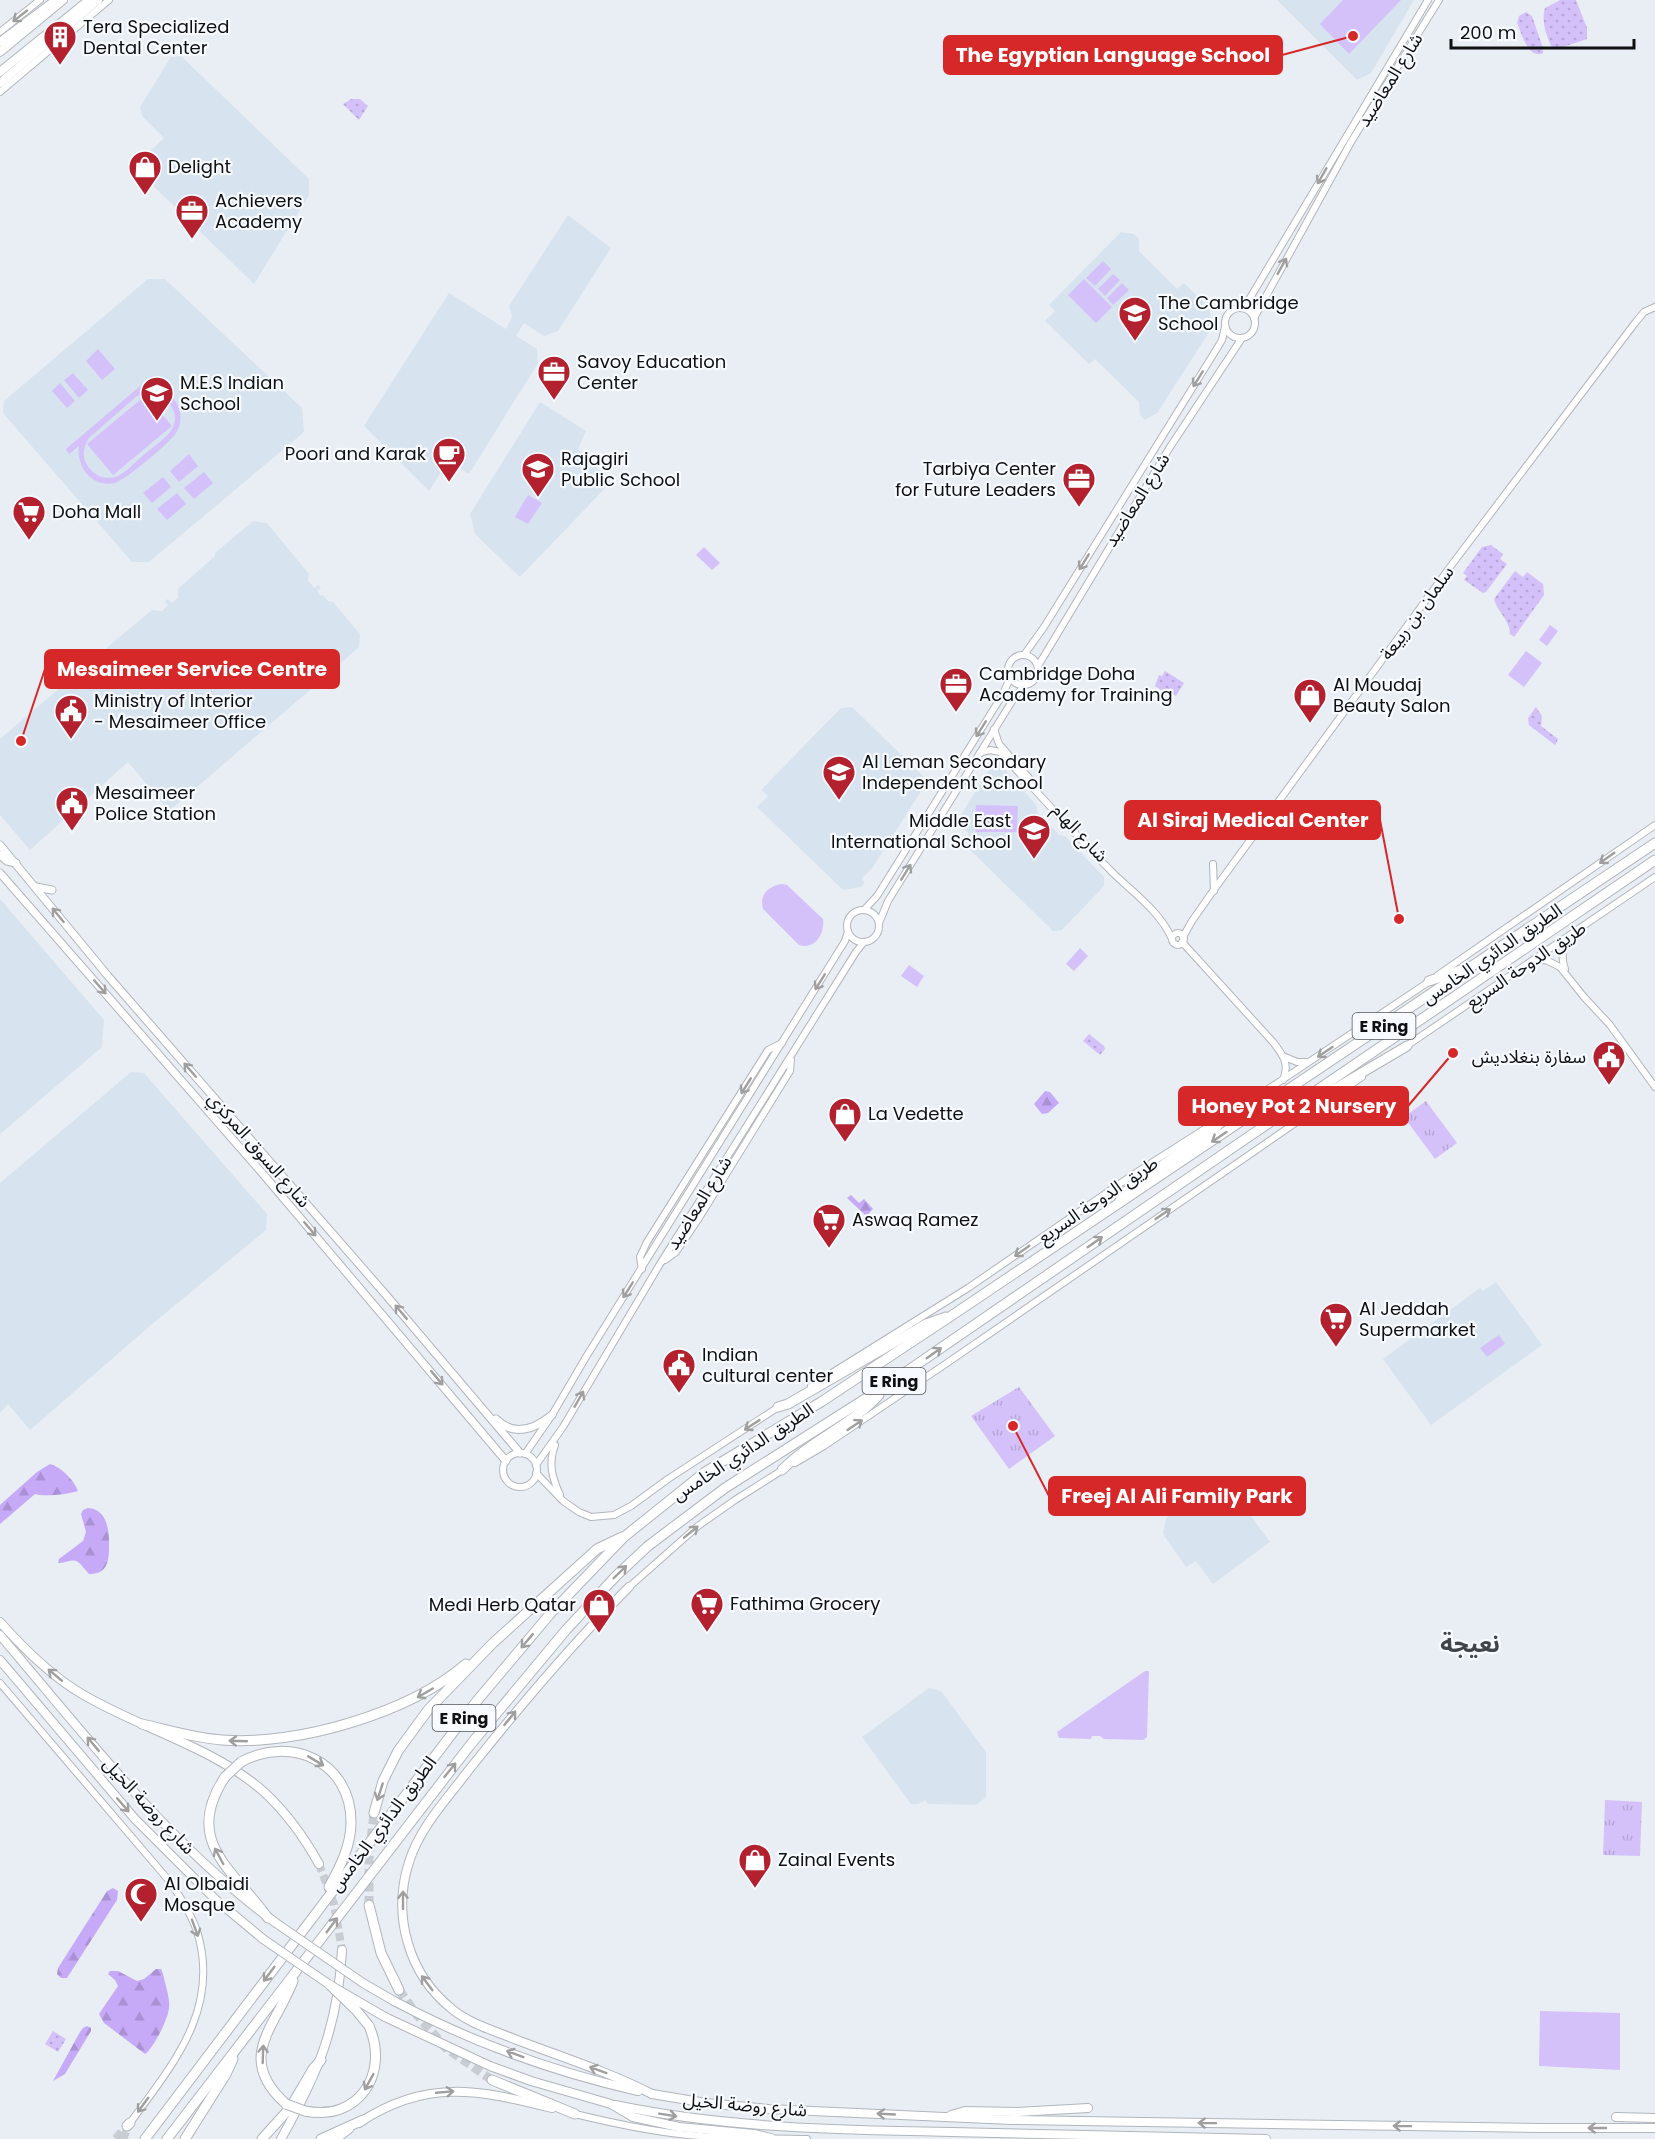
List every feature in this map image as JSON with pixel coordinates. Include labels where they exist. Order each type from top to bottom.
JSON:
[{"type":"highway","name":"الطريق الدائري الخامس","points":[[145,2139],[476,1702],[550,1614],[624,1537],[705,1473],[821,1402],[1117,1206],[1653,843]]},
{"type":"highway","name":"الطريق الدائري الخامس","points":[[167,2139],[465,1752],[566,1630],[616,1576],[648,1546],[701,1504],[887,1385],[1655,860]]},
{"type":"highway","points":[[1429,981],[1477,964]]},
{"type":"highway","points":[[1235,1146],[1407,1046]]},
{"type":"highway","points":[[1117,1206],[1125,1192],[1215,1128],[1228,1115]]},
{"type":"highway","points":[[778,1407],[788,1404],[926,1324],[951,1316]]},
{"type":"highway","points":[[782,1470],[799,1454],[868,1405],[887,1385]]},
{"type":"highway","points":[[374,1813],[383,1781],[407,1736],[428,1710],[490,1647],[597,1549],[624,1537]]},
{"type":"highway","points":[[142,1724],[195,1737],[223,1741],[264,1740],[304,1733],[344,1724],[409,1701],[441,1684],[490,1647]]},
{"type":"highway","points":[[272,1920],[224,1866],[212,1842],[209,1828],[212,1802],[225,1778],[241,1762],[266,1752],[279,1750],[306,1755],[329,1769],[344,1791],[351,1819],[348,1844],[317,1911]]},
{"type":"highway","points":[[369,1905],[381,1953],[399,1990]]},
{"type":"highway","points":[[297,1972],[267,2032],[262,2052],[263,2072],[272,2090],[286,2104],[304,2111],[330,2112],[362,2095],[374,2074],[377,2062],[376,2044],[369,2026],[330,1985]]},
{"type":"highway","points":[[185,2139],[226,2074],[238,2047]]},
{"type":"highway","points":[[262,2139],[290,2108],[313,2069],[321,2060]]},
{"type":"highway","points":[[492,2080],[576,2114]]},
{"type":"highway","points":[[321,2139],[363,2120]]},
{"type":"main road","points":[[0,42],[56,0]]},
{"type":"main road","points":[[0,52],[63,0]]},
{"type":"main road","points":[[0,72],[89,0]]},
{"type":"main road","points":[[0,83],[98,0]]},
{"type":"main road","name":"شارع السوق المركزي","points":[[0,845],[115,984],[523,1454]]},
{"type":"main road","points":[[0,855],[7,861],[16,863]]},
{"type":"main road","name":"شارع السوق المركزي","points":[[0,873],[263,1174],[506,1461]]},
{"type":"main road","points":[[36,887],[52,890]]},
{"type":"main road","points":[[471,1394],[502,1425],[514,1430],[536,1426],[552,1415]]},
{"type":"main road","points":[[629,1587],[577,1640],[525,1699],[432,1818],[417,1842],[410,1860],[404,1879],[402,1907],[406,1939],[418,1969],[432,1990],[452,2009],[485,2027],[626,2081],[652,2094]]},
{"type":"main road","points":[[0,1622],[60,1679],[98,1703],[216,1759],[257,1786],[290,1820],[319,1864]]},
{"type":"main road","name":"شارع روضة الخيل","points":[[0,1635],[108,1762],[188,1850],[224,1883],[272,1920],[363,1983],[429,2019],[512,2053],[582,2077],[652,2094],[706,2103],[944,2117],[1529,2128],[1655,2128]]},
{"type":"main road","name":"شارع روضة الخيل","points":[[0,1660],[135,1819],[215,1899],[263,1939],[330,1985],[385,2018],[490,2066],[531,2081],[611,2104],[726,2123],[923,2132],[1266,2139]]},
{"type":"main road","points":[[280,2139],[321,2060],[336,2009],[342,1950]]},
{"type":"main road","points":[[336,2139],[363,2120],[408,2098],[452,2091],[491,2093],[576,2114]]},
{"type":"main road","points":[[611,2104],[633,2117],[663,2124],[771,2138]]},
{"type":"main road","points":[[944,2117],[965,2112],[1088,2108]]},
{"type":"main road","points":[[1616,2117],[1655,2118]]},
{"type":"street","points":[[0,32],[40,0]]},
{"type":"street","points":[[0,92],[109,0]]},
{"type":"street","name":"شارع المعاضيد","points":[[1242,308],[1428,0]]},
{"type":"street","name":"شارع المعاضيد","points":[[1254,318],[1351,142],[1438,0]]},
{"type":"street","name":"سلمان بن ربيعة","points":[[1178,938],[1543,443],[1644,312],[1655,307]]},
{"type":"street","points":[[1242,308],[1249,311],[1254,318],[1253,331],[1242,338],[1232,336],[1225,327],[1225,320],[1233,309],[1242,308]]},
{"type":"street","name":"شارع المعاضيد","points":[[1024,655],[1044,627],[1216,350],[1222,340],[1225,327]]},
{"type":"street","name":"شارع المعاضيد","points":[[1038,666],[1170,447],[1242,338]]},
{"type":"street","points":[[1010,678],[1019,685],[1034,681],[1038,666],[1033,658],[1024,655],[1017,656],[1010,663],[1008,670],[1010,678],[1003,694],[886,882],[864,910],[852,915],[848,923],[848,931],[855,939],[870,941],[877,934],[888,901],[994,729],[1025,685]]},
{"type":"street","name":"شارع الهام","points":[[994,729],[1003,748],[1168,930],[1178,938]]},
{"type":"street","name":"شارع الهام","points":[[980,753],[990,750],[1000,752],[1122,880]]},
{"type":"street","name":"طريق الدوحة السريع","points":[[536,1473],[563,1501],[579,1512],[591,1517],[614,1515],[623,1511],[778,1407],[968,1288],[1134,1174],[1310,1062],[1655,825]]},
{"type":"street","points":[[1213,864],[1214,891]]},
{"type":"street","name":"طريق الدوحة السريع","points":[[629,1587],[698,1526],[782,1470],[824,1446],[1655,877]]},
{"type":"street","points":[[864,910],[874,914],[879,923]]},
{"type":"street","name":"شارع المعاضيد","points":[[523,1454],[552,1415],[845,941],[848,931]]},
{"type":"street","points":[[1566,972],[1562,957],[1566,942],[1571,936]]},
{"type":"street","points":[[1178,938],[1285,1058],[1286,1069],[1282,1080]]},
{"type":"street","name":"شارع المعاضيد","points":[[536,1465],[563,1427],[660,1264],[864,942]]},
{"type":"street","points":[[1531,962],[1538,960],[1554,962],[1566,972],[1584,997],[1610,1025],[1655,1087]]},
{"type":"street","points":[[642,1269],[640,1257],[644,1246],[768,1050],[782,1042]]},
{"type":"street","points":[[1285,1058],[1297,1062],[1310,1062]]},
{"type":"street","points":[[720,1127],[722,1140]]},
{"type":"street","points":[[563,1427],[552,1453],[550,1466],[553,1480],[563,1501]]},
{"type":"street","points":[[523,1454],[532,1458],[536,1465],[536,1473],[531,1483],[526,1486],[515,1486],[504,1475],[504,1465],[512,1455],[523,1454]]},
{"type":"street","name":"شارع روضة الخيل","points":[[0,1683],[171,1883],[186,1907],[196,1930],[202,1952],[202,2000],[192,2028],[177,2058],[128,2125]]},
{"type":"street","name":"شارع روضة الخيل","points":[[576,2114],[672,2133],[722,2138],[807,2139]]},
{"type":"shaded area","points":[[1277,0],[1414,0],[1371,73],[1357,80]]},
{"type":"shaded area","points":[[181,56],[309,179],[309,195],[254,284],[134,167],[164,138],[142,116],[140,107],[171,57]]},
{"type":"shaded area","points":[[568,215],[611,248],[558,331],[544,336],[524,323],[516,336],[537,349],[538,363],[469,474],[448,461],[429,491],[364,426],[449,293],[506,329],[512,317],[509,306]]},
{"type":"shaded area","name":"The Cambridge School","points":[[1121,232],[1134,234],[1139,239],[1139,251],[1177,289],[1184,283],[1209,308],[1213,326],[1157,413],[1145,420],[1140,415],[1139,402],[1095,359],[1089,364],[1045,321],[1055,311],[1049,305]]},
{"type":"shaded area","name":"M.E.S Indian School","points":[[148,279],[165,279],[302,408],[304,432],[149,562],[132,562],[3,413],[4,401]]},
{"type":"shaded area","name":"Rajagiri Public School","points":[[540,402],[586,431],[578,449],[611,482],[520,577],[475,534],[470,514]]},
{"type":"shaded area","points":[[253,521],[267,523],[309,574],[308,581],[314,588],[318,585],[321,588],[317,591],[320,595],[333,602],[360,634],[359,647],[333,670],[330,667],[321,674],[324,678],[169,811],[128,762],[30,850],[0,815],[0,739],[69,680],[76,687],[86,680],[79,671],[152,610],[162,611],[168,605],[165,601],[168,599],[172,603],[178,598],[178,589],[215,556],[215,553]]},
{"type":"shaded area","name":"Al Leman Secondary Independent School","points":[[852,707],[923,776],[921,791],[873,867],[862,878],[864,883],[861,887],[843,890],[757,807],[768,796],[761,790],[841,708]]},
{"type":"shaded area","name":"Middle East International School","points":[[996,759],[1037,806],[1037,812],[1059,835],[1065,836],[1104,877],[1104,886],[1062,930],[1053,931],[963,843],[969,833],[956,823]]},
{"type":"shaded area","points":[[0,899],[104,1020],[102,1047],[0,1134]]},
{"type":"shaded area","points":[[131,1072],[144,1073],[267,1214],[266,1230],[151,1325],[30,1430],[8,1404],[0,1413],[0,1183]]},
{"type":"shaded area","points":[[1496,1282],[1542,1345],[1431,1425],[1383,1359],[1480,1288],[1483,1291]]},
{"type":"shaded area","points":[[1222,1477],[1270,1542],[1213,1584],[1196,1561],[1186,1567],[1163,1534],[1166,1518]]},
{"type":"shaded area","points":[[929,1688],[941,1691],[986,1752],[986,1797],[976,1805],[928,1804],[925,1800],[918,1804],[911,1804],[862,1737]]},
{"type":"green space","points":[[1343,0],[1401,0],[1349,54],[1320,24]]},
{"type":"green space","points":[[1560,0],[1576,0],[1587,28],[1587,39],[1557,49],[1551,46],[1544,18],[1545,8]]},
{"type":"green space","points":[[1526,12],[1532,16],[1543,53],[1533,53],[1523,39],[1517,23],[1519,16]]},
{"type":"green space","points":[[351,99],[360,99],[368,106],[359,120],[343,104]]},
{"type":"green space","points":[[1103,261],[1111,269],[1095,286],[1086,278]]},
{"type":"green space","points":[[1113,274],[1120,280],[1105,296],[1098,289]]},
{"type":"green space","points":[[1084,279],[1112,307],[1096,323],[1068,295]]},
{"type":"green space","points":[[1122,283],[1129,290],[1113,305],[1107,298]]},
{"type":"green space","points":[[98,349],[115,369],[102,380],[86,361]]},
{"type":"green space","points":[[73,373],[88,390],[79,398],[64,380]]},
{"type":"green space","points":[[152,376],[156,380],[148,387],[167,393],[178,406],[180,422],[172,438],[137,468],[115,483],[99,482],[87,474],[80,461],[79,446],[69,454],[66,449]],"holes":[[[152,393],[169,403],[174,414],[174,426],[170,432],[119,476],[107,478],[92,472],[85,462],[84,455],[84,448],[89,438],[137,396]]]},
{"type":"green space","points":[[60,383],[75,401],[67,408],[52,391]]},
{"type":"green space","points":[[146,395],[172,426],[113,475],[87,444]]},
{"type":"green space","points":[[189,454],[198,466],[179,482],[170,471]]},
{"type":"green space","points":[[204,472],[213,483],[194,499],[184,488]]},
{"type":"green space","points":[[163,477],[171,487],[152,503],[143,493]]},
{"type":"green space","points":[[177,493],[186,504],[167,520],[157,509]]},
{"type":"green space","points":[[528,495],[542,503],[528,524],[515,517]]},
{"type":"green space","points":[[1491,545],[1503,554],[1500,559],[1507,564],[1483,593],[1464,580],[1467,576],[1463,573],[1482,547]]},
{"type":"green space","points":[[704,547],[720,563],[712,570],[696,555]]},
{"type":"green space","points":[[1515,571],[1523,577],[1527,572],[1543,584],[1544,595],[1514,637],[1510,634],[1508,625],[1494,599]]},
{"type":"green space","points":[[1550,625],[1558,631],[1547,646],[1539,640]]},
{"type":"green space","points":[[1526,651],[1542,663],[1524,687],[1508,675]]},
{"type":"green space","points":[[1165,671],[1184,683],[1176,696],[1155,686],[1159,675],[1162,676]]},
{"type":"green space","points":[[1536,707],[1542,716],[1541,726],[1558,739],[1555,745],[1529,725],[1528,718]]},
{"type":"green space","points":[[976,805],[1018,806],[1017,832],[976,832],[974,828]]},
{"type":"green space","points":[[782,884],[787,885],[823,919],[821,935],[810,945],[799,945],[763,909],[762,899],[766,892]]},
{"type":"green space","points":[[1080,948],[1088,956],[1074,971],[1066,964]]},
{"type":"green space","points":[[909,965],[924,976],[917,987],[901,976]]},
{"type":"green space","points":[[1089,1034],[1104,1046],[1105,1049],[1100,1055],[1083,1041]]},
{"type":"green space","points":[[1045,1091],[1050,1092],[1059,1103],[1048,1113],[1042,1114],[1034,1104]]},
{"type":"green space","points":[[1426,1101],[1457,1143],[1435,1159],[1404,1117]]},
{"type":"green space","points":[[851,1195],[859,1203],[864,1199],[873,1209],[869,1213],[874,1219],[890,1222],[885,1227],[879,1228],[847,1198]]},
{"type":"green space","points":[[1499,1335],[1505,1344],[1487,1357],[1480,1348]]},
{"type":"green space","points":[[1019,1387],[1055,1436],[1009,1469],[971,1416]]},
{"type":"green space","points":[[50,1464],[67,1474],[78,1491],[56,1495],[35,1494],[0,1524],[0,1505],[37,1472]]},
{"type":"green space","points":[[88,1508],[94,1509],[103,1516],[107,1525],[109,1542],[105,1568],[89,1574],[75,1561],[58,1563],[59,1559],[83,1541],[86,1532],[81,1514]]},
{"type":"green space","points":[[1145,1671],[1149,1671],[1147,1737],[1143,1740],[1104,1739],[1100,1736],[1092,1736],[1091,1739],[1059,1738],[1057,1732]]},
{"type":"green space","points":[[1605,1800],[1642,1802],[1640,1856],[1603,1855]]},
{"type":"green space","points":[[113,1888],[118,1891],[117,1900],[67,1978],[61,1978],[57,1974],[58,1968],[107,1891]]},
{"type":"green space","points":[[156,1969],[161,1969],[163,1974],[169,2007],[160,2033],[145,2054],[104,2023],[99,2014],[118,1986],[108,1974],[110,1971],[118,1971],[137,1981],[144,1979]]},
{"type":"green space","points":[[1540,2011],[1620,2013],[1620,2070],[1539,2066]]},
{"type":"green space","points":[[87,2026],[91,2028],[91,2031],[65,2074],[53,2081],[80,2032]]},
{"type":"green space","points":[[53,2031],[66,2039],[58,2052],[45,2044]]},
{"type":"tunnel","points":[[369,1905],[369,1859],[374,1813]]},
{"type":"tunnel","points":[[319,1864],[334,1904],[342,1950]]},
{"type":"tunnel","points":[[399,1990],[446,2048],[492,2080]]},
{"type":"tunnel","points":[[116,2139],[127,2126]]},
{"type":"tunnel","points":[[123,2139],[128,2127]]},
{"type":"place","name":"The Egyptian Language School","points":[[1353,36]]},
{"type":"place","name":"Tera Specialized Dental Center","points":[[60,66]]},
{"type":"place","name":"Delight","points":[[145,196]]},
{"type":"place","name":"Achievers Academy","points":[[192,240]]},
{"type":"place","name":"The Cambridge School","points":[[1135,342]]},
{"type":"place","name":"Savoy Education Center","points":[[554,401]]},
{"type":"place","name":"M.E.S Indian School","points":[[157,422]]},
{"type":"place","name":"Poori and Karak","points":[[449,483]]},
{"type":"place","name":"Rajagiri Public School","points":[[538,498]]},
{"type":"place","name":"Tarbiya Center for Future Leaders","points":[[1079,508]]},
{"type":"place","name":"Doha Mall","points":[[29,541]]},
{"type":"place","name":"Cambridge Doha Academy for Training","points":[[956,713]]},
{"type":"place","name":"Al Moudaj Beauty Salon","points":[[1310,724]]},
{"type":"place","name":"Ministry of Interior - Mesaimeer Office","points":[[71,740]]},
{"type":"place","name":"Mesaimeer Service Centre","points":[[21,741]]},
{"type":"place","name":"Al Leman Secondary Independent School","points":[[839,801]]},
{"type":"place","name":"Mesaimeer Police Station","points":[[72,832]]},
{"type":"place","name":"Middle East International School","points":[[1034,860]]},
{"type":"place","name":"Al Siraj Medical Center","points":[[1399,919]]},
{"type":"place","name":"Honey Pot 2 Nursery","points":[[1453,1053]]},
{"type":"place","name":"سفارة بنغلاديش","points":[[1609,1086]]},
{"type":"place","name":"La Vedette","points":[[845,1143]]},
{"type":"place","name":"Aswaq Ramez","points":[[829,1249]]},
{"type":"place","name":"Al Jeddah Supermarket","points":[[1336,1348]]},
{"type":"place","name":"Indian cultural center","points":[[679,1394]]},
{"type":"place","name":"Freej Al Ali Family Park","points":[[1013,1426]]},
{"type":"place","name":"Fathima Grocery","points":[[707,1633]]},
{"type":"place","name":"Medi Herb Qatar","points":[[599,1634]]},
{"type":"place","name":"Zainal Events","points":[[755,1889]]},
{"type":"place","name":"Al Olbaidi Mosque","points":[[141,1923]]},
{"type":"district","name":"نعيجة","points":[[1470,1644]]}]
